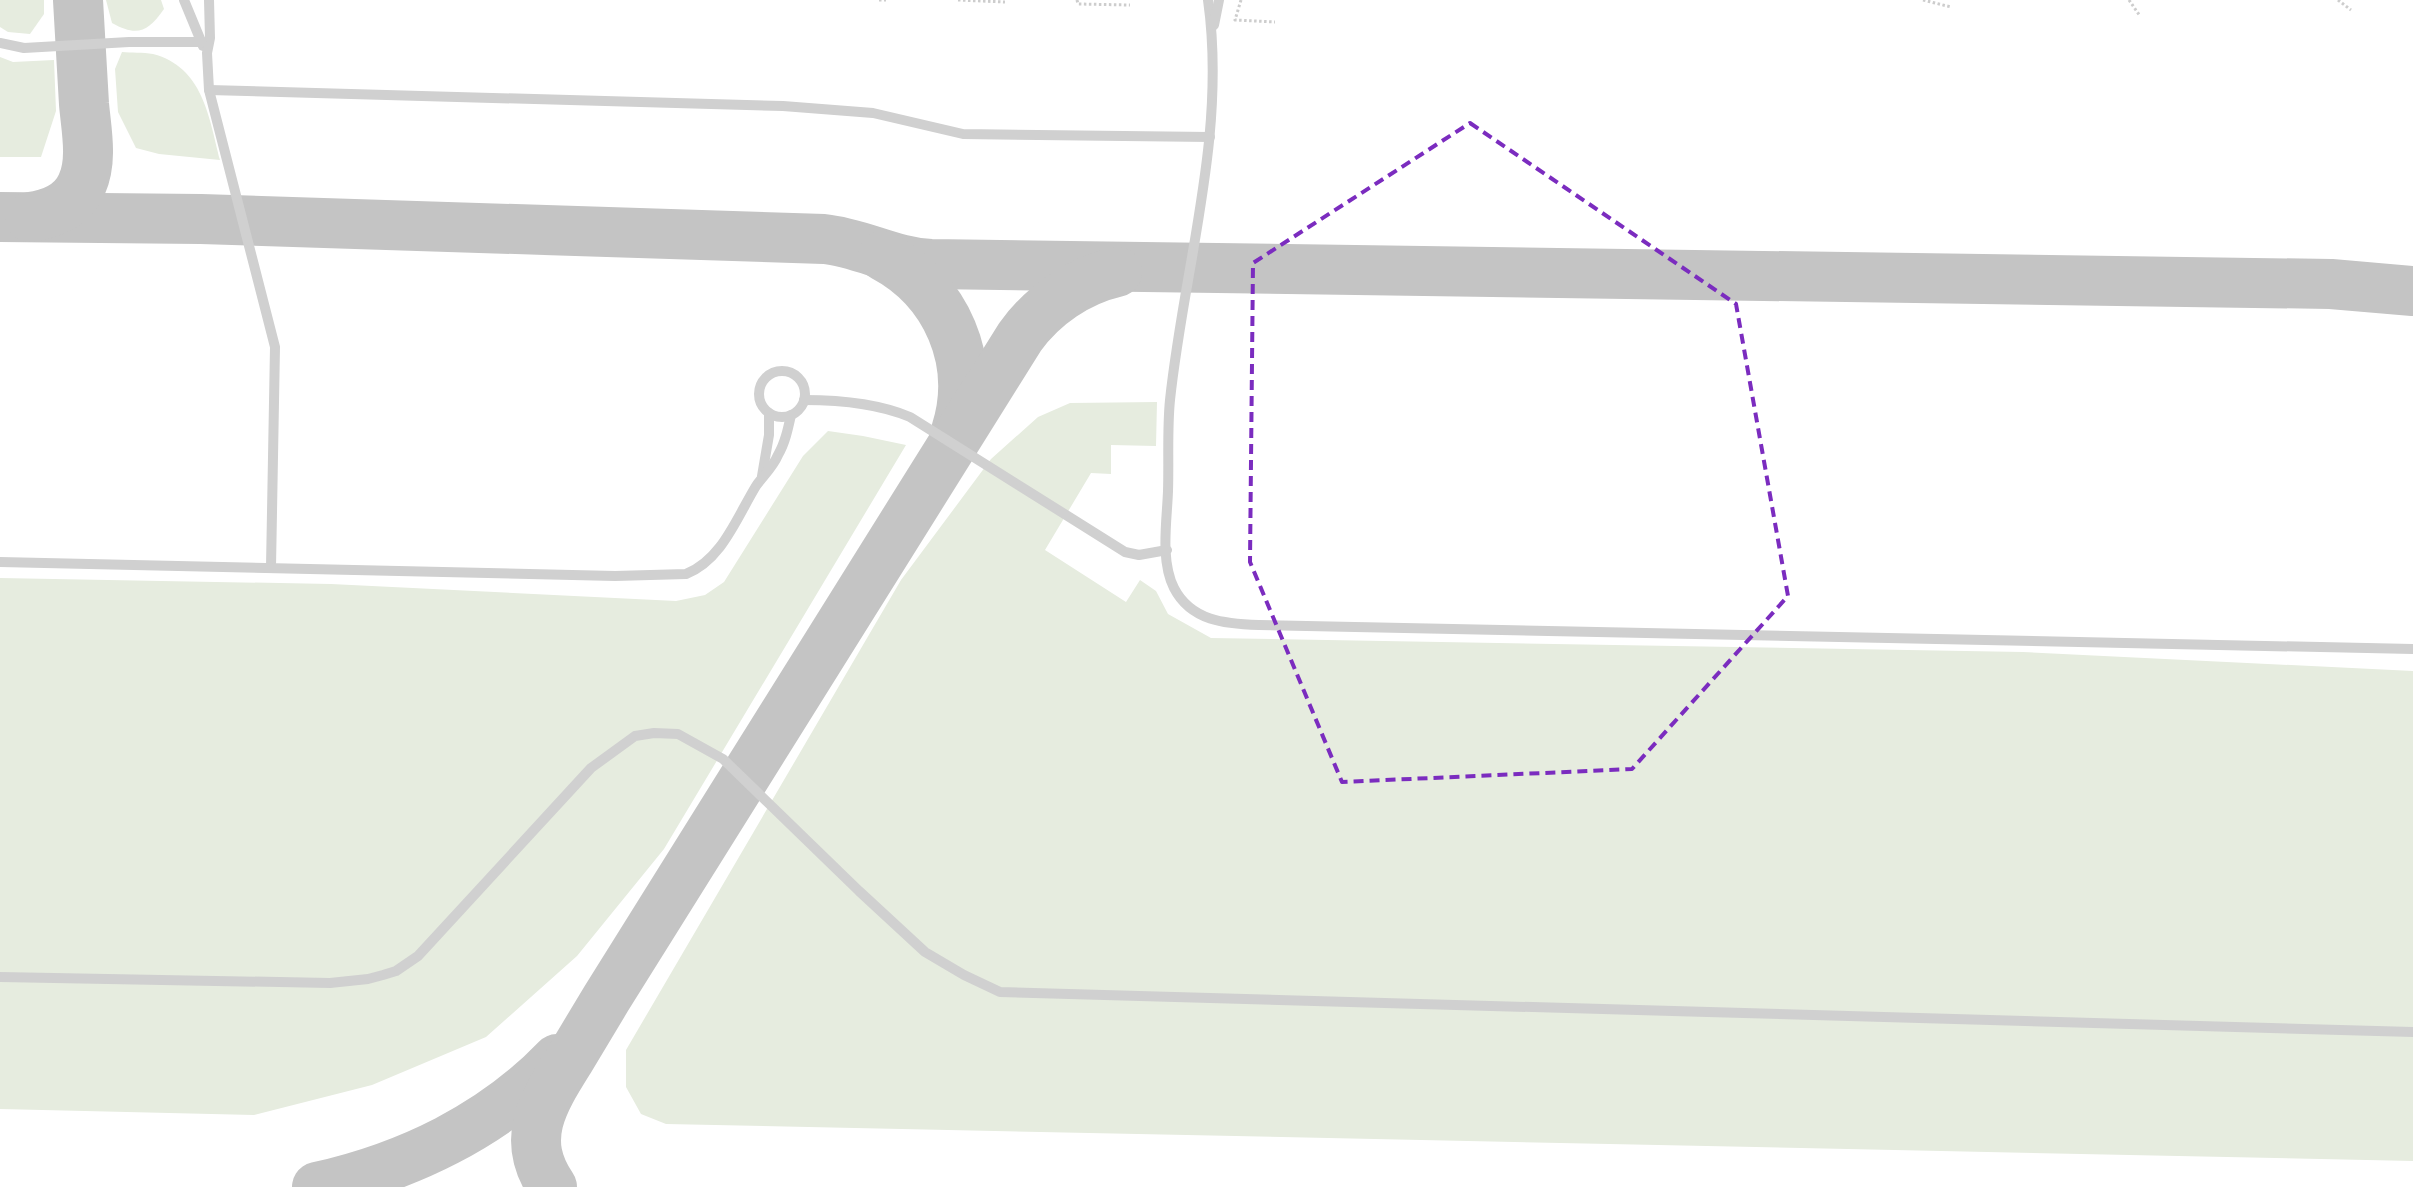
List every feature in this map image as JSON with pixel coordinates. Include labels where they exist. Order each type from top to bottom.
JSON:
[{"type":"lane","points":[[184,0],[207,54]]},
{"type":"lane","points":[[209,0],[210,32],[207,54],[209,90],[276,346],[272,567]]},
{"type":"lane","points":[[1208,0],[1212,33],[1210,137],[1170,402],[1167,550],[1170,578],[1186,604],[1210,620],[1234,624],[2413,649]]},
{"type":"lane","points":[[1212,33],[1219,0]]},
{"type":"lane","points":[[0,43],[24,48],[129,42],[202,42]]},
{"type":"lane","points":[[209,90],[783,106],[873,113],[963,134],[1210,137]]},
{"type":"lane","points":[[785,371],[798,378],[804,392],[804,400],[796,412],[791,415],[776,416],[769,413],[760,401],[760,386],[770,374],[785,371]]},
{"type":"lane","points":[[804,400],[829,400],[871,406],[893,410],[910,416],[1125,552],[1139,554],[1167,550]]},
{"type":"lane","points":[[762,479],[767,451],[769,413]]},
{"type":"lane","points":[[0,562],[614,576],[686,574],[697,570],[712,558],[778,455],[791,415]]},
{"type":"lane","points":[[0,977],[330,982],[368,979],[396,971],[418,956],[446,927],[504,860],[591,768],[635,736],[654,733],[678,734],[723,759],[852,884],[926,952],[964,975],[1000,992],[2413,1032]]},
{"type":"path","points":[[879,0],[886,0]]},
{"type":"path","points":[[958,0],[1005,2]]},
{"type":"path","points":[[1077,0],[1078,4],[1130,5]]},
{"type":"path","points":[[1241,0],[1236,20],[1275,22]]},
{"type":"path","points":[[1923,0],[1951,7]]},
{"type":"path","points":[[2128,0],[2140,16]]},
{"type":"path","points":[[2338,0],[2351,10]]},
{"type":"highlighted area","points":[[1470,123],[1736,304],[1788,596],[1632,769],[1342,782],[1250,562],[1253,263]]},
{"type":"shaded area","points":[[0,0],[44,0],[44,14],[30,34],[8,32],[0,27]]},
{"type":"shaded area","points":[[106,0],[161,0],[164,9],[153,23],[147,27],[135,31],[128,30],[112,23]]},
{"type":"shaded area","points":[[122,52],[153,54],[170,61],[183,70],[201,96],[212,127],[220,160],[159,154],[136,148],[118,112],[115,69]]},
{"type":"shaded area","points":[[0,57],[13,62],[54,60],[56,111],[41,157],[0,157]]},
{"type":"shaded area","points":[[1157,402],[1156,446],[1111,445],[1111,474],[1091,473],[1045,550],[1126,602],[1140,580],[1156,591],[1168,614],[1211,638],[2023,652],[2413,671],[2413,1161],[666,1124],[641,1114],[626,1087],[626,1050],[901,580],[991,459],[1038,417],[1070,403]]},
{"type":"shaded area","points":[[828,431],[906,445],[664,849],[577,956],[486,1037],[372,1085],[254,1115],[0,1109],[0,578],[331,584],[676,601],[705,595],[724,582],[803,456]]},
{"type":"taxiway","points":[[30,217],[54,211],[67,203],[78,191],[85,175],[88,144],[78,0]]},
{"type":"taxiway","points":[[0,217],[201,219],[824,239],[851,244],[903,260],[931,264],[2331,284],[2413,291]]},
{"type":"taxiway","points":[[883,256],[905,270],[924,288],[940,308],[952,330],[959,354],[963,379],[962,405],[956,431]]},
{"type":"taxiway","points":[[552,1187],[542,1169],[537,1153],[538,1121],[551,1090],[606,999],[1020,337],[1039,315],[1062,296],[1089,281],[1117,272]]},
{"type":"taxiway","points":[[317,1187],[351,1179],[383,1168],[447,1141],[477,1124],[505,1104],[532,1083],[557,1059]]}]
